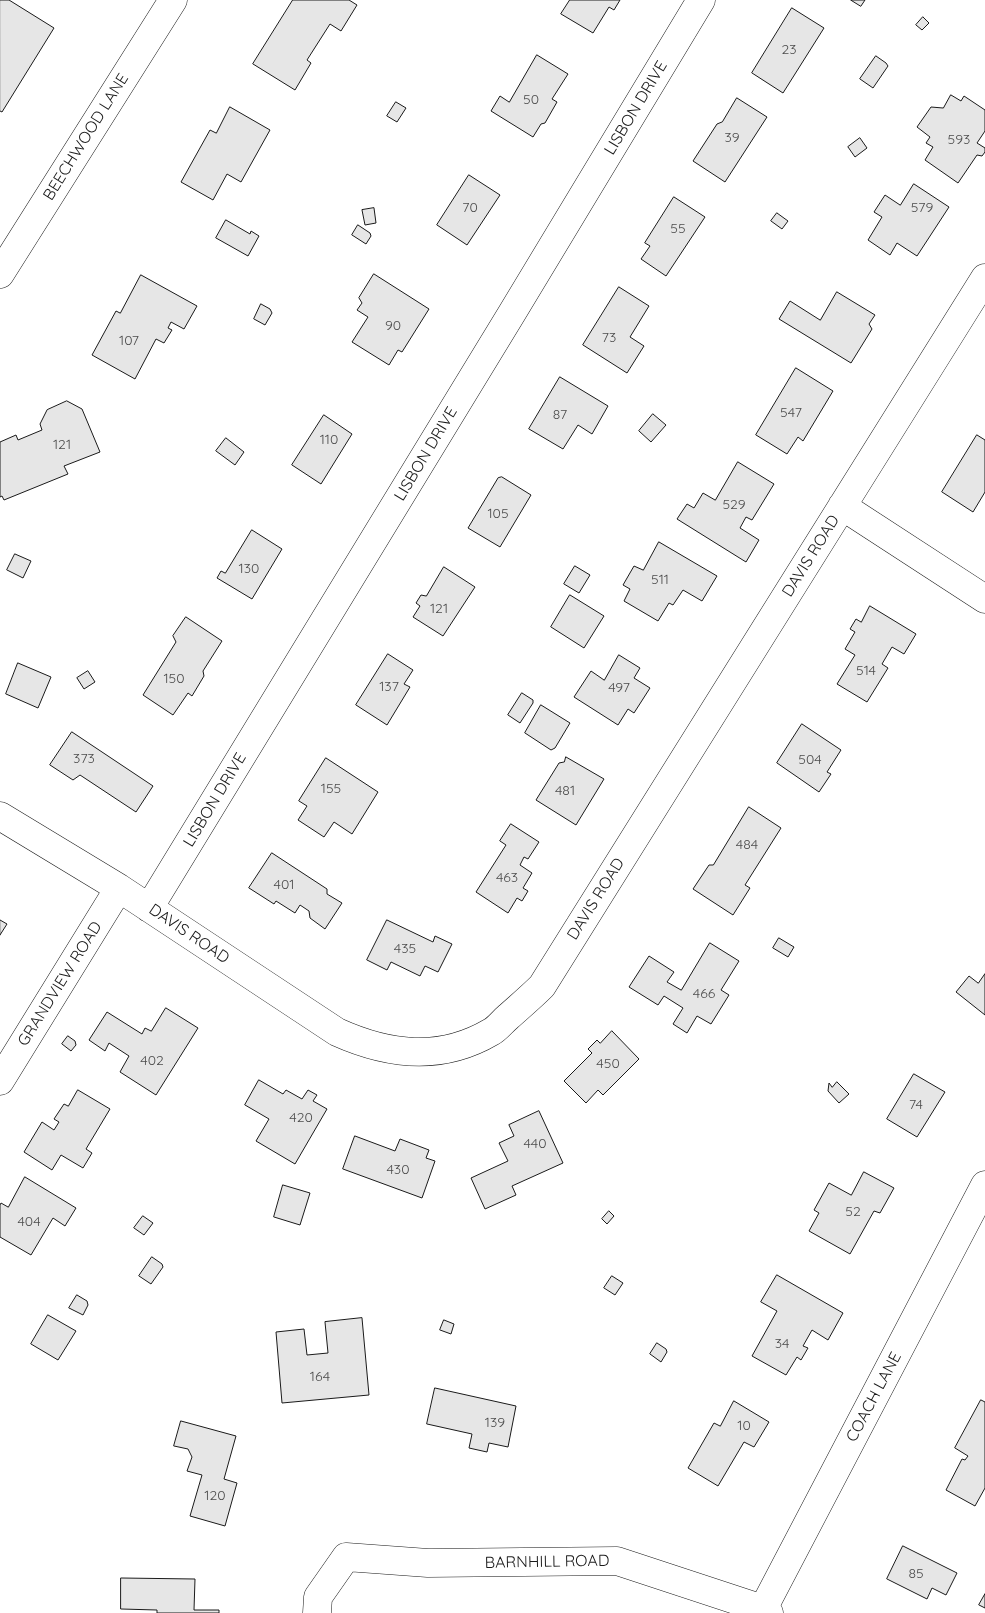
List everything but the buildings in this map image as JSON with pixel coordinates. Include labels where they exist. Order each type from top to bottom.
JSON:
[{"type":"street","name":"BEECHWOOD LANE","points":[[0,274],[173,0]]},
{"type":"street","name":"LISBON DRIVE","points":[[149,908],[512,314],[701,0]]},
{"type":"street","name":"DAVIS ROAD","points":[[0,816],[119,888],[337,1032],[360,1042],[384,1049],[410,1052],[440,1050],[468,1044],[492,1031],[542,986],[985,278]]},
{"type":"street","points":[[842,506],[985,600]]},
{"type":"street","name":"GRANDVIEW ROAD","points":[[0,1081],[119,888]]},
{"type":"street","name":"COACH LANE","points":[[766,1611],[985,1186]]},
{"type":"street","name":"BARNHILL ROAD","points":[[317,1613],[318,1598],[346,1557],[428,1563],[617,1561],[766,1611]]}]
